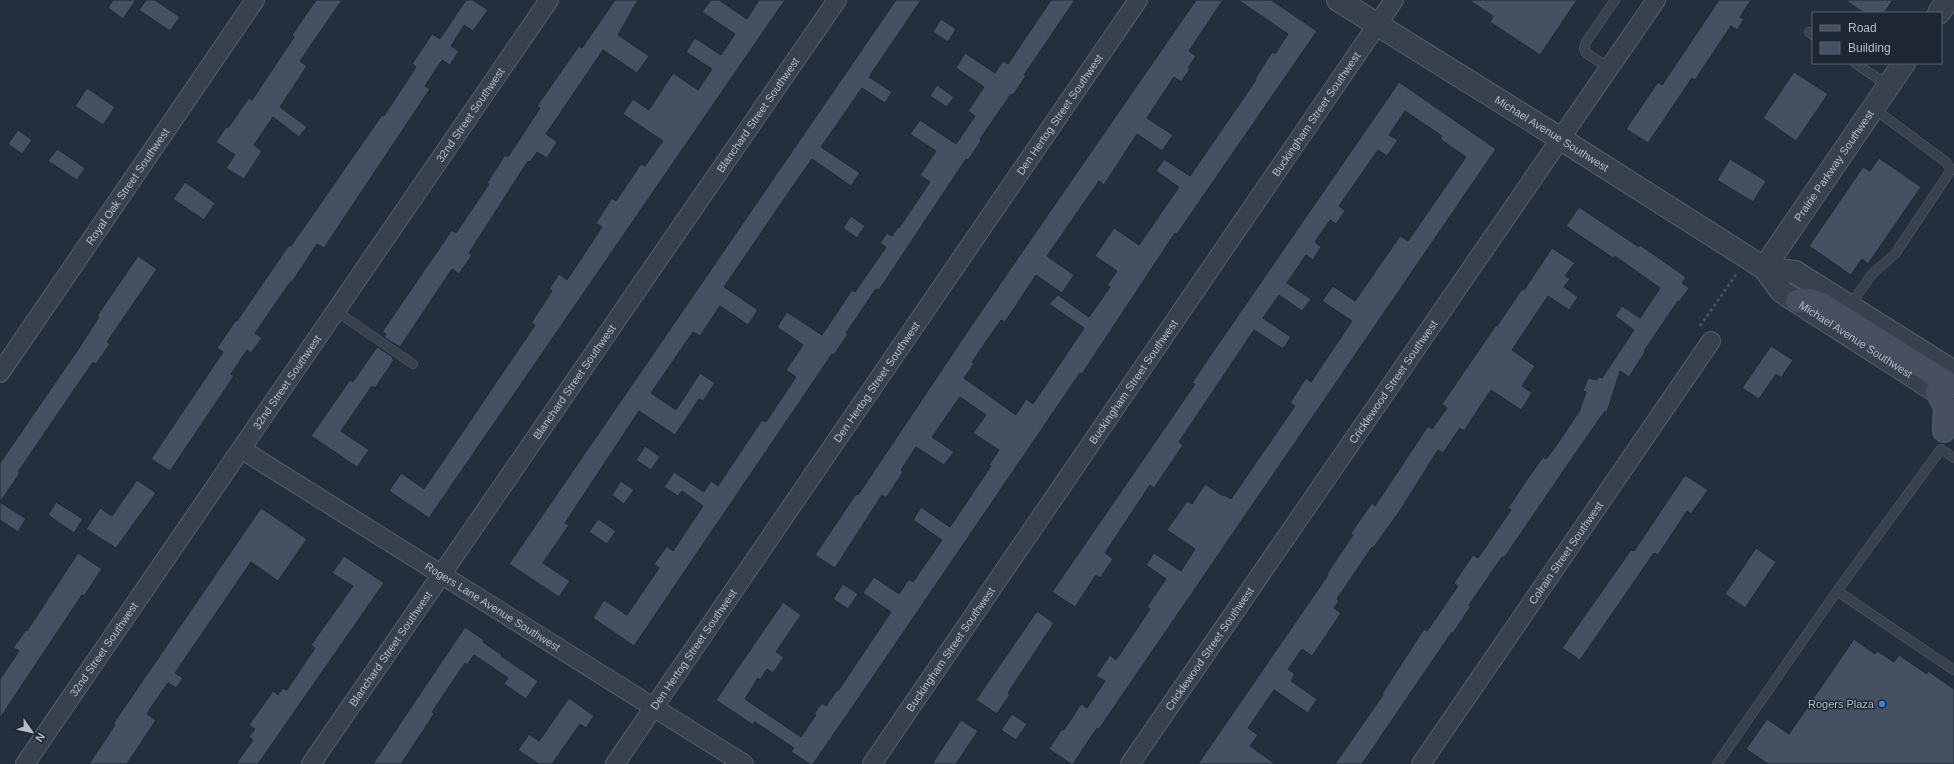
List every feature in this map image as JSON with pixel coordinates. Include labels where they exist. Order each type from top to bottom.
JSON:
[{"type":"main road","points":[[1797,301],[1816,301],[1846,312],[1950,382],[1944,407],[1949,440]]},
{"type":"street","name":"Royal Oak Street Southwest","points":[[0,373],[255,0]]},
{"type":"street","name":"32nd Street Southwest","points":[[25,764],[549,0]]},
{"type":"street","name":"Blanchard Street Southwest","points":[[311,764],[441,573],[837,0]]},
{"type":"street","name":"Den Hertog Street Southwest","points":[[615,764],[1138,0]]},
{"type":"street","name":"Michael Avenue Southwest","points":[[1338,0],[1764,268],[1782,292],[1950,382]]},
{"type":"street","name":"Buckingham Street Southwest","points":[[872,764],[1394,0]]},
{"type":"street","name":"Cricklewood Street Southwest","points":[[1130,764],[1561,139],[1655,0]]},
{"type":"street","points":[[1940,12],[1948,0]]},
{"type":"street","name":"Prairie Parkway Southwest","points":[[1764,268],[1903,64]]},
{"type":"street","name":"Michael Avenue Southwest","points":[[1764,268],[1795,272],[1846,312]]},
{"type":"street","name":"Colrain Street Southwest","points":[[1421,764],[1711,341]]},
{"type":"street","name":"Rogers Lane Avenue Southwest","points":[[241,449],[744,764]]},
{"type":"lane","points":[[1609,68],[1586,53],[1584,48],[1586,42],[1615,0]]},
{"type":"lane","points":[[1856,64],[1889,86]]},
{"type":"lane","points":[[1846,312],[1872,274],[1895,254],[1951,170],[1946,162],[1873,108]]},
{"type":"lane","points":[[336,311],[414,364]]},
{"type":"lane","points":[[1717,764],[1837,591],[1949,440]]},
{"type":"lane","points":[[1837,591],[1954,670]]},
{"type":"path","points":[[1700,326],[1738,270]]},
{"type":"building","points":[[113,0],[136,0],[123,19],[108,8]]},
{"type":"building","points":[[146,0],[155,0],[180,17],[170,31],[139,10]]},
{"type":"building","points":[[316,0],[342,0],[300,61],[307,66],[280,107],[307,127],[299,137],[273,117],[254,145],[262,151],[244,179],[226,168],[235,155],[216,142],[226,127],[228,128],[249,98],[252,100],[294,37],[292,35]]},
{"type":"building","points":[[466,0],[473,0],[488,10],[473,31],[464,25],[451,46],[459,51],[450,65],[442,60],[425,86],[430,89],[324,248],[317,244],[292,282],[291,281],[255,333],[262,338],[251,353],[247,350],[231,374],[234,376],[170,471],[151,459],[223,352],[217,348],[289,245],[291,246],[382,115],[384,116],[416,67],[412,64],[432,34],[440,39]]},
{"type":"building","points":[[615,0],[638,0],[618,35],[649,56],[637,73],[603,50],[546,134],[557,142],[547,158],[537,152],[530,162],[528,161],[469,253],[472,255],[459,274],[452,269],[400,347],[384,337],[386,334],[382,332],[452,230],[456,233],[489,184],[487,183],[505,155],[508,157],[540,108],[537,106],[579,46],[582,48]]},
{"type":"building","points":[[711,0],[719,0],[747,19],[759,0],[785,0],[429,518],[389,491],[401,473],[424,489],[535,325],[531,323],[552,291],[549,289],[559,274],[567,280],[602,227],[596,223],[612,198],[616,201],[641,164],[645,166],[663,141],[623,114],[633,99],[649,110],[673,73],[698,90],[712,69],[686,52],[695,38],[721,55],[735,34],[702,12]]},
{"type":"building","points":[[896,0],[921,0],[869,77],[892,92],[885,103],[862,88],[821,147],[860,173],[851,186],[812,159],[724,287],[758,310],[748,325],[720,306],[700,336],[693,332],[651,393],[676,410],[700,373],[715,383],[703,401],[699,399],[675,435],[639,411],[565,523],[569,525],[543,563],[570,581],[559,597],[509,564]]},
{"type":"building","points":[[1051,0],[1075,0],[1024,75],[1026,76],[1013,95],[1011,94],[980,139],[981,141],[968,160],[966,159],[879,290],[876,289],[846,333],[848,334],[834,355],[832,354],[634,646],[593,618],[604,600],[627,615],[659,568],[654,564],[667,546],[673,551],[703,506],[682,491],[678,496],[664,487],[674,472],[704,492],[711,481],[718,486],[762,420],[766,422],[796,377],[786,370],[803,345],[777,327],[787,312],[822,335],[852,290],[855,292],[886,247],[880,243],[887,233],[892,236],[898,227],[899,228],[930,182],[920,175],[936,151],[910,134],[920,120],[956,144],[975,116],[968,111],[984,87],[956,68],[965,53],[995,73],[1003,61],[1008,64]]},
{"type":"building","points":[[1196,0],[1223,0],[1189,51],[1196,56],[1188,68],[1190,69],[1181,82],[1174,77],[1147,118],[1173,135],[1162,151],[1137,134],[1104,185],[1099,181],[1047,256],[1074,275],[1062,293],[1036,275],[1005,322],[1001,320],[972,362],[974,364],[964,378],[1016,415],[1026,399],[1033,404],[1084,328],[1049,304],[1058,295],[1089,317],[1110,287],[1107,285],[1117,271],[1095,256],[1114,228],[1139,245],[1179,187],[1156,171],[1164,159],[1190,176],[1256,80],[1255,79],[1272,52],[1275,54],[1288,34],[1238,0],[1271,0],[1317,31],[1177,234],[1175,233],[1082,374],[1080,373],[813,764],[810,764],[791,752],[794,748],[755,722],[753,725],[716,700],[783,602],[801,615],[776,652],[784,657],[773,673],[767,669],[760,680],[758,678],[745,699],[801,737],[816,715],[814,714],[822,703],[826,706],[837,690],[838,691],[891,612],[863,593],[874,577],[899,594],[909,579],[913,582],[942,540],[913,520],[921,507],[950,527],[991,466],[989,465],[999,450],[973,433],[986,415],[960,397],[932,437],[954,452],[944,465],[916,447],[901,470],[903,472],[886,498],[882,495],[835,568],[815,555],[856,494],[858,495],[978,316]]},
{"type":"building","points":[[1469,0],[1577,0],[1540,55],[1490,22],[1493,16]]},
{"type":"building","points":[[1719,0],[1751,0],[1740,17],[1744,19],[1737,30],[1731,26],[1695,80],[1692,78],[1648,143],[1626,129],[1658,82],[1662,85]]},
{"type":"building","points":[[1845,0],[1893,0],[1885,12],[1863,12]]},
{"type":"building","points":[[941,19],[956,29],[948,42],[933,32]]},
{"type":"building","points":[[1794,72],[1828,94],[1796,141],[1763,118]]},
{"type":"building","points":[[1399,82],[1496,149],[1099,729],[1097,728],[1073,764],[1071,764],[1049,749],[1062,729],[1064,730],[1081,704],[1087,708],[1105,681],[1096,676],[1110,655],[1116,660],[1150,609],[1147,607],[1166,579],[1146,565],[1154,553],[1181,571],[1195,549],[1167,530],[1187,501],[1192,504],[1205,484],[1223,496],[1224,495],[1231,499],[1295,406],[1290,403],[1306,378],[1311,382],[1352,321],[1322,301],[1333,286],[1355,301],[1400,236],[1408,241],[1466,157],[1440,139],[1442,136],[1405,111],[1389,135],[1398,140],[1387,156],[1378,150],[1339,206],[1345,211],[1336,224],[1330,220],[1315,242],[1321,247],[1313,260],[1306,255],[1287,283],[1311,299],[1302,311],[1279,295],[1263,318],[1291,337],[1283,349],[1254,330],[1179,442],[1183,445],[1154,488],[1150,485],[1105,553],[1113,559],[1100,578],[1096,575],[1075,607],[1052,592],[1195,384],[1192,383],[1208,359]]},
{"type":"building","points":[[937,85],[954,97],[947,107],[930,96]]},
{"type":"building","points":[[87,88],[115,107],[103,125],[75,106]]},
{"type":"building","points":[[18,130],[32,140],[22,154],[8,144]]},
{"type":"building","points":[[57,149],[85,168],[77,180],[48,161]]},
{"type":"building","points":[[1879,158],[1921,187],[1868,264],[1862,259],[1851,275],[1809,246],[1863,167],[1870,171]]},
{"type":"building","points":[[1730,159],[1766,181],[1753,202],[1717,180]]},
{"type":"building","points":[[185,182],[215,203],[204,220],[173,199]]},
{"type":"building","points":[[1579,207],[1639,247],[1640,245],[1686,277],[1682,283],[1689,288],[1679,302],[1678,301],[1644,351],[1645,352],[1629,377],[1620,371],[1607,412],[1605,411],[1504,558],[1502,557],[1469,605],[1471,606],[1453,633],[1452,632],[1362,764],[1335,764],[1383,695],[1382,694],[1424,629],[1427,631],[1458,586],[1454,583],[1473,555],[1478,558],[1511,510],[1508,508],[1526,481],[1543,457],[1546,459],[1556,446],[1580,410],[1586,392],[1583,391],[1588,378],[1597,380],[1598,377],[1602,378],[1634,330],[1615,316],[1622,306],[1640,318],[1660,288],[1615,256],[1613,258],[1566,226]]},
{"type":"building","points":[[851,216],[865,226],[857,238],[843,228]]},
{"type":"building","points":[[1552,248],[1575,263],[1565,276],[1570,279],[1564,287],[1578,297],[1569,310],[1548,296],[1512,350],[1535,366],[1522,386],[1532,393],[1521,410],[1491,390],[1464,431],[1460,428],[1443,453],[1438,450],[1401,509],[1373,548],[1372,547],[1337,599],[1339,601],[1334,608],[1341,613],[1321,643],[1312,656],[1302,649],[1288,669],[1295,674],[1291,681],[1317,699],[1308,713],[1274,690],[1248,728],[1258,735],[1250,746],[1275,764],[1198,764],[1328,575],[1327,574],[1353,535],[1351,533],[1372,503],[1375,506],[1428,426],[1432,429],[1447,408],[1442,404],[1496,325],[1497,326],[1522,289],[1524,290]]},
{"type":"building","points":[[138,256],[157,269],[107,342],[110,344],[96,364],[93,362],[18,472],[20,473],[0,502],[0,463],[77,351],[99,317],[97,316]]},
{"type":"building","points":[[1771,346],[1793,360],[1781,378],[1776,374],[1759,399],[1742,388]]},
{"type":"building","points":[[377,347],[393,357],[392,359],[394,360],[375,388],[372,386],[341,431],[369,450],[357,467],[311,436],[350,380],[353,382]]},
{"type":"building","points":[[645,446],[660,457],[651,470],[636,460]]},
{"type":"building","points":[[1685,475],[1708,490],[1691,514],[1687,511],[1658,555],[1654,553],[1580,660],[1562,648],[1631,550],[1634,551]]},
{"type":"building","points":[[137,480],[156,493],[116,548],[86,529],[100,508],[112,516]]},
{"type":"building","points":[[621,481],[634,490],[624,504],[612,495]]},
{"type":"building","points":[[0,502],[26,519],[18,532],[0,520]]},
{"type":"building","points":[[56,502],[83,519],[74,533],[48,515]]},
{"type":"building","points":[[261,508],[307,539],[278,581],[251,562],[175,673],[183,678],[176,688],[168,683],[151,707],[147,714],[156,720],[127,764],[89,764],[115,725],[113,724]]},
{"type":"building","points":[[598,519],[616,531],[607,544],[589,532]]},
{"type":"building","points":[[1756,548],[1776,562],[1745,608],[1725,594]]},
{"type":"building","points":[[78,553],[102,569],[84,596],[82,595],[0,718],[0,679],[19,651],[13,648],[26,630],[27,631]]},
{"type":"building","points":[[344,556],[384,583],[258,764],[236,764],[253,740],[249,737],[255,729],[249,725],[273,691],[278,695],[283,688],[287,690],[315,648],[311,645],[353,586],[332,573]]},
{"type":"building","points":[[843,584],[858,594],[848,609],[833,599]]},
{"type":"building","points":[[1037,611],[1054,623],[1008,693],[1010,694],[997,714],[976,700]]},
{"type":"building","points":[[465,627],[484,640],[483,642],[502,655],[501,656],[538,681],[526,699],[504,684],[508,678],[474,655],[467,665],[465,663],[432,712],[434,714],[401,764],[373,764]]},
{"type":"building","name":"Rogers Plaza","points":[[1854,639],[1875,654],[1877,651],[1894,662],[1899,655],[1927,674],[1928,671],[1954,689],[1954,764],[1768,764],[1746,749],[1767,719],[1789,734]]},
{"type":"building","points":[[569,698],[594,716],[586,728],[580,724],[552,764],[539,764],[518,750],[529,734],[539,741]]},
{"type":"building","points":[[1012,714],[1027,724],[1016,740],[1001,730]]},
{"type":"building","points":[[961,720],[978,731],[956,764],[932,764]]},
{"type":"place","name":"Rogers Plaza","points":[[1882,704]]}]
